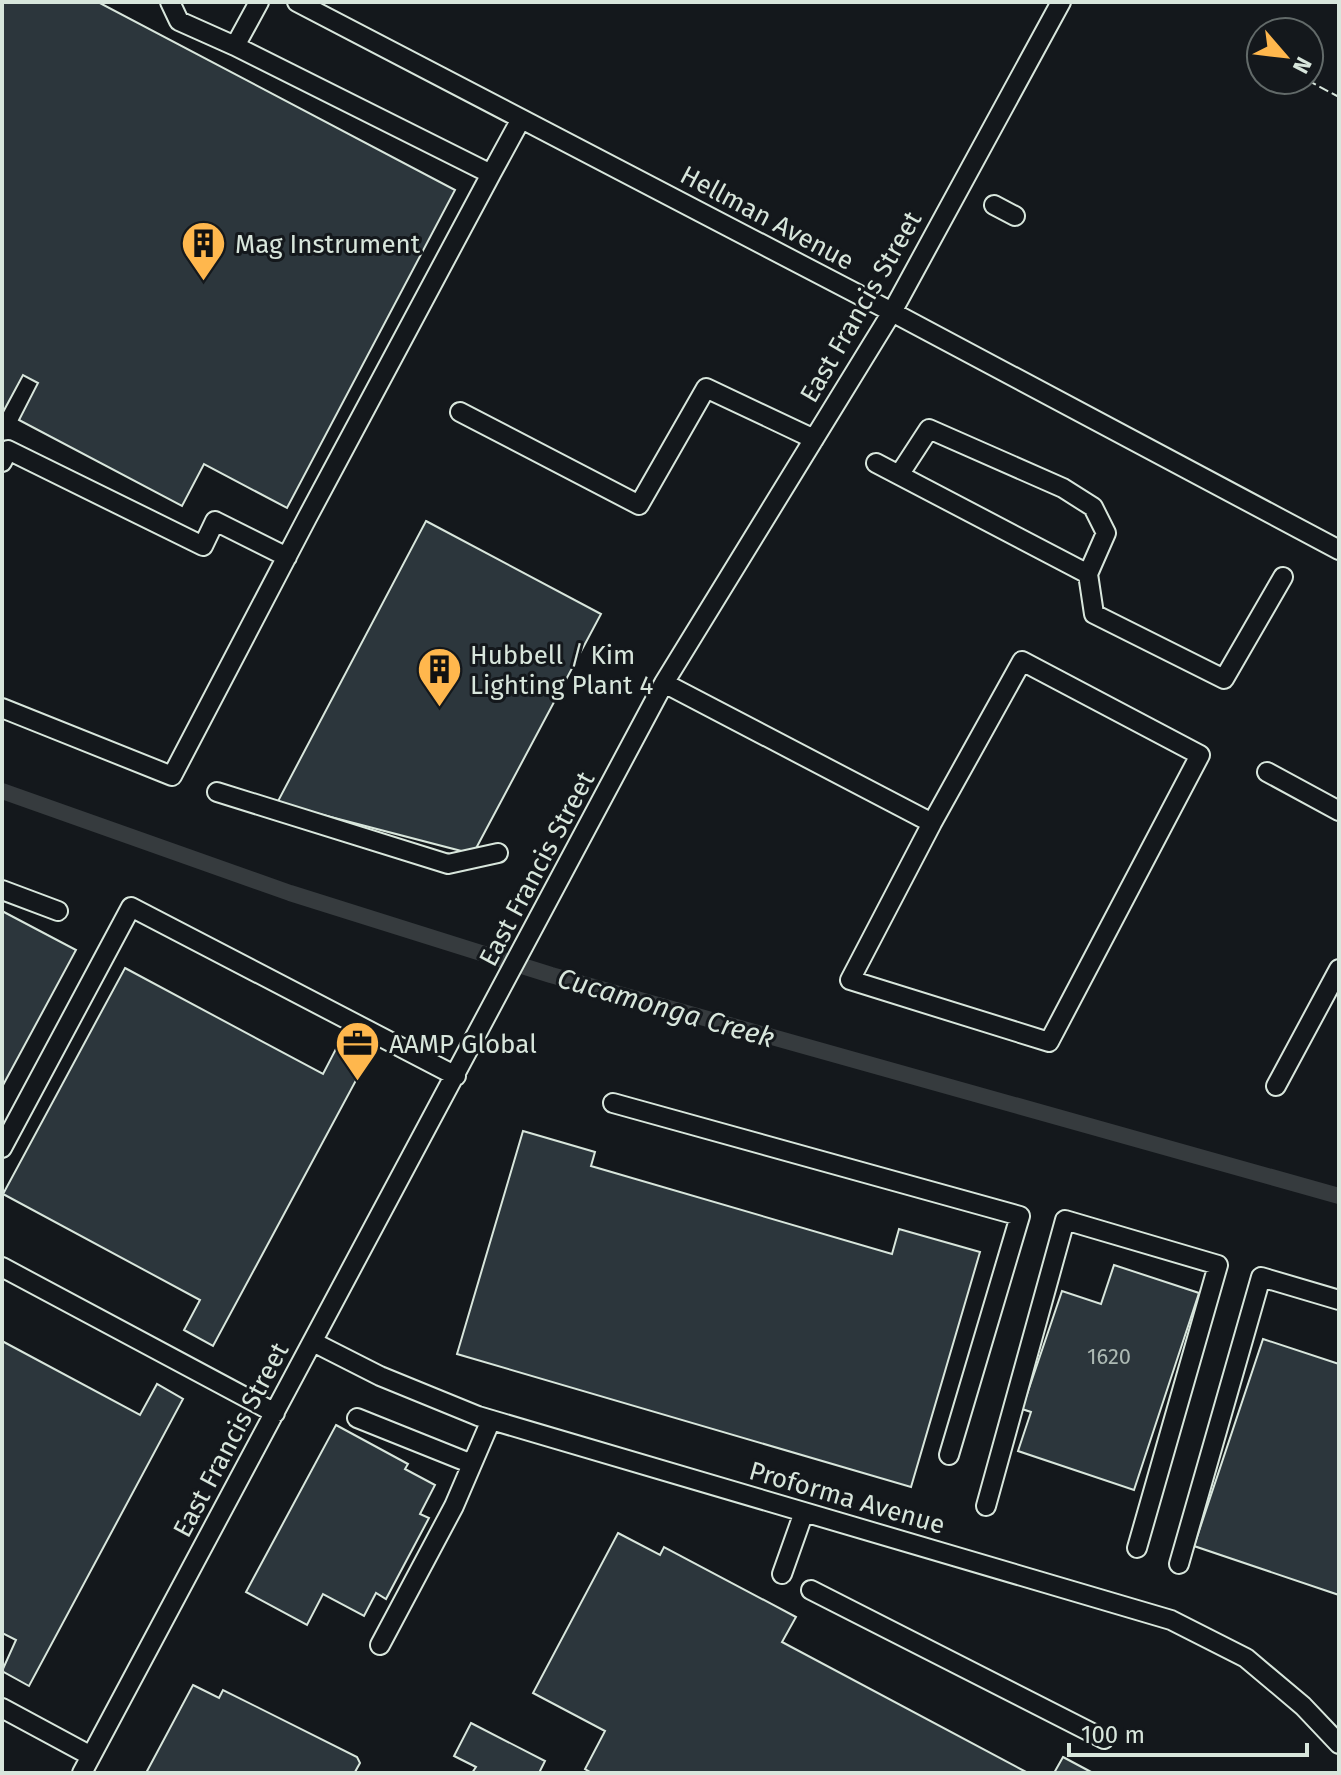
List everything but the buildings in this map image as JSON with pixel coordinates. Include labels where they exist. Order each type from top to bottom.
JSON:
[{"type":"street","points":[[170,2],[179,21],[491,174]]},
{"type":"street","points":[[235,46],[259,2]]},
{"type":"street","name":"Hellman Avenue","points":[[297,2],[892,312],[1339,550]]},
{"type":"street","name":"East Francis Street","points":[[86,1765],[538,924],[664,683],[892,312],[1061,2]]},
{"type":"street","points":[[2,708],[172,776],[521,119]]},
{"type":"street","points":[[994,205],[1015,216]]},
{"type":"street","points":[[460,412],[639,505],[706,388],[814,439]]},
{"type":"street","points":[[899,475],[929,429],[1063,488],[1093,507],[1106,533],[1088,574],[1094,614],[1224,679],[1283,577]]},
{"type":"street","points":[[2,462],[8,450],[203,546],[215,521],[287,557]]},
{"type":"street","points":[[876,463],[1088,574]]},
{"type":"street","points":[[1022,661],[1200,755],[1049,1042],[850,980],[932,823],[1022,661]]},
{"type":"street","points":[[664,683],[932,823]]},
{"type":"street","points":[[1267,772],[1339,811]]},
{"type":"street","points":[[217,792],[448,864],[498,853]]},
{"type":"street","points":[[2,890],[58,911]]},
{"type":"street","points":[[2,1148],[131,907],[456,1076]]},
{"type":"street","points":[[1276,1086],[1339,969]]},
{"type":"street","points":[[613,1103],[1020,1216],[949,1455]]},
{"type":"street","points":[[986,1506],[1065,1220],[1218,1265],[1137,1548]]},
{"type":"street","points":[[2,1267],[275,1413]]},
{"type":"street","points":[[1179,1564],[1261,1277],[1339,1300]]},
{"type":"street","name":"Proforma Avenue","points":[[313,1342],[380,1376],[491,1420],[1171,1620],[1246,1658],[1303,1706],[1339,1744]]},
{"type":"street","points":[[357,1418],[472,1464]]},
{"type":"street","points":[[380,1645],[454,1506],[491,1420]]},
{"type":"street","points":[[782,1574],[804,1512]]},
{"type":"street","points":[[811,1590],[1104,1739]]},
{"type":"street","points":[[2,1708],[86,1765]]},
{"type":"waterway","name":"Cucamonga Creek","points":[[2,791],[290,893],[551,975],[1339,1196]]},
{"type":"fence","points":[[1325,90],[1339,97]]},
{"type":"place","name":"Mag Instrument","points":[[204,283]]},
{"type":"place","name":"Hubbell / Kim Lighting Plant 4","points":[[439,709]]},
{"type":"place","name":"AAMP Global","points":[[358,1083]]}]
